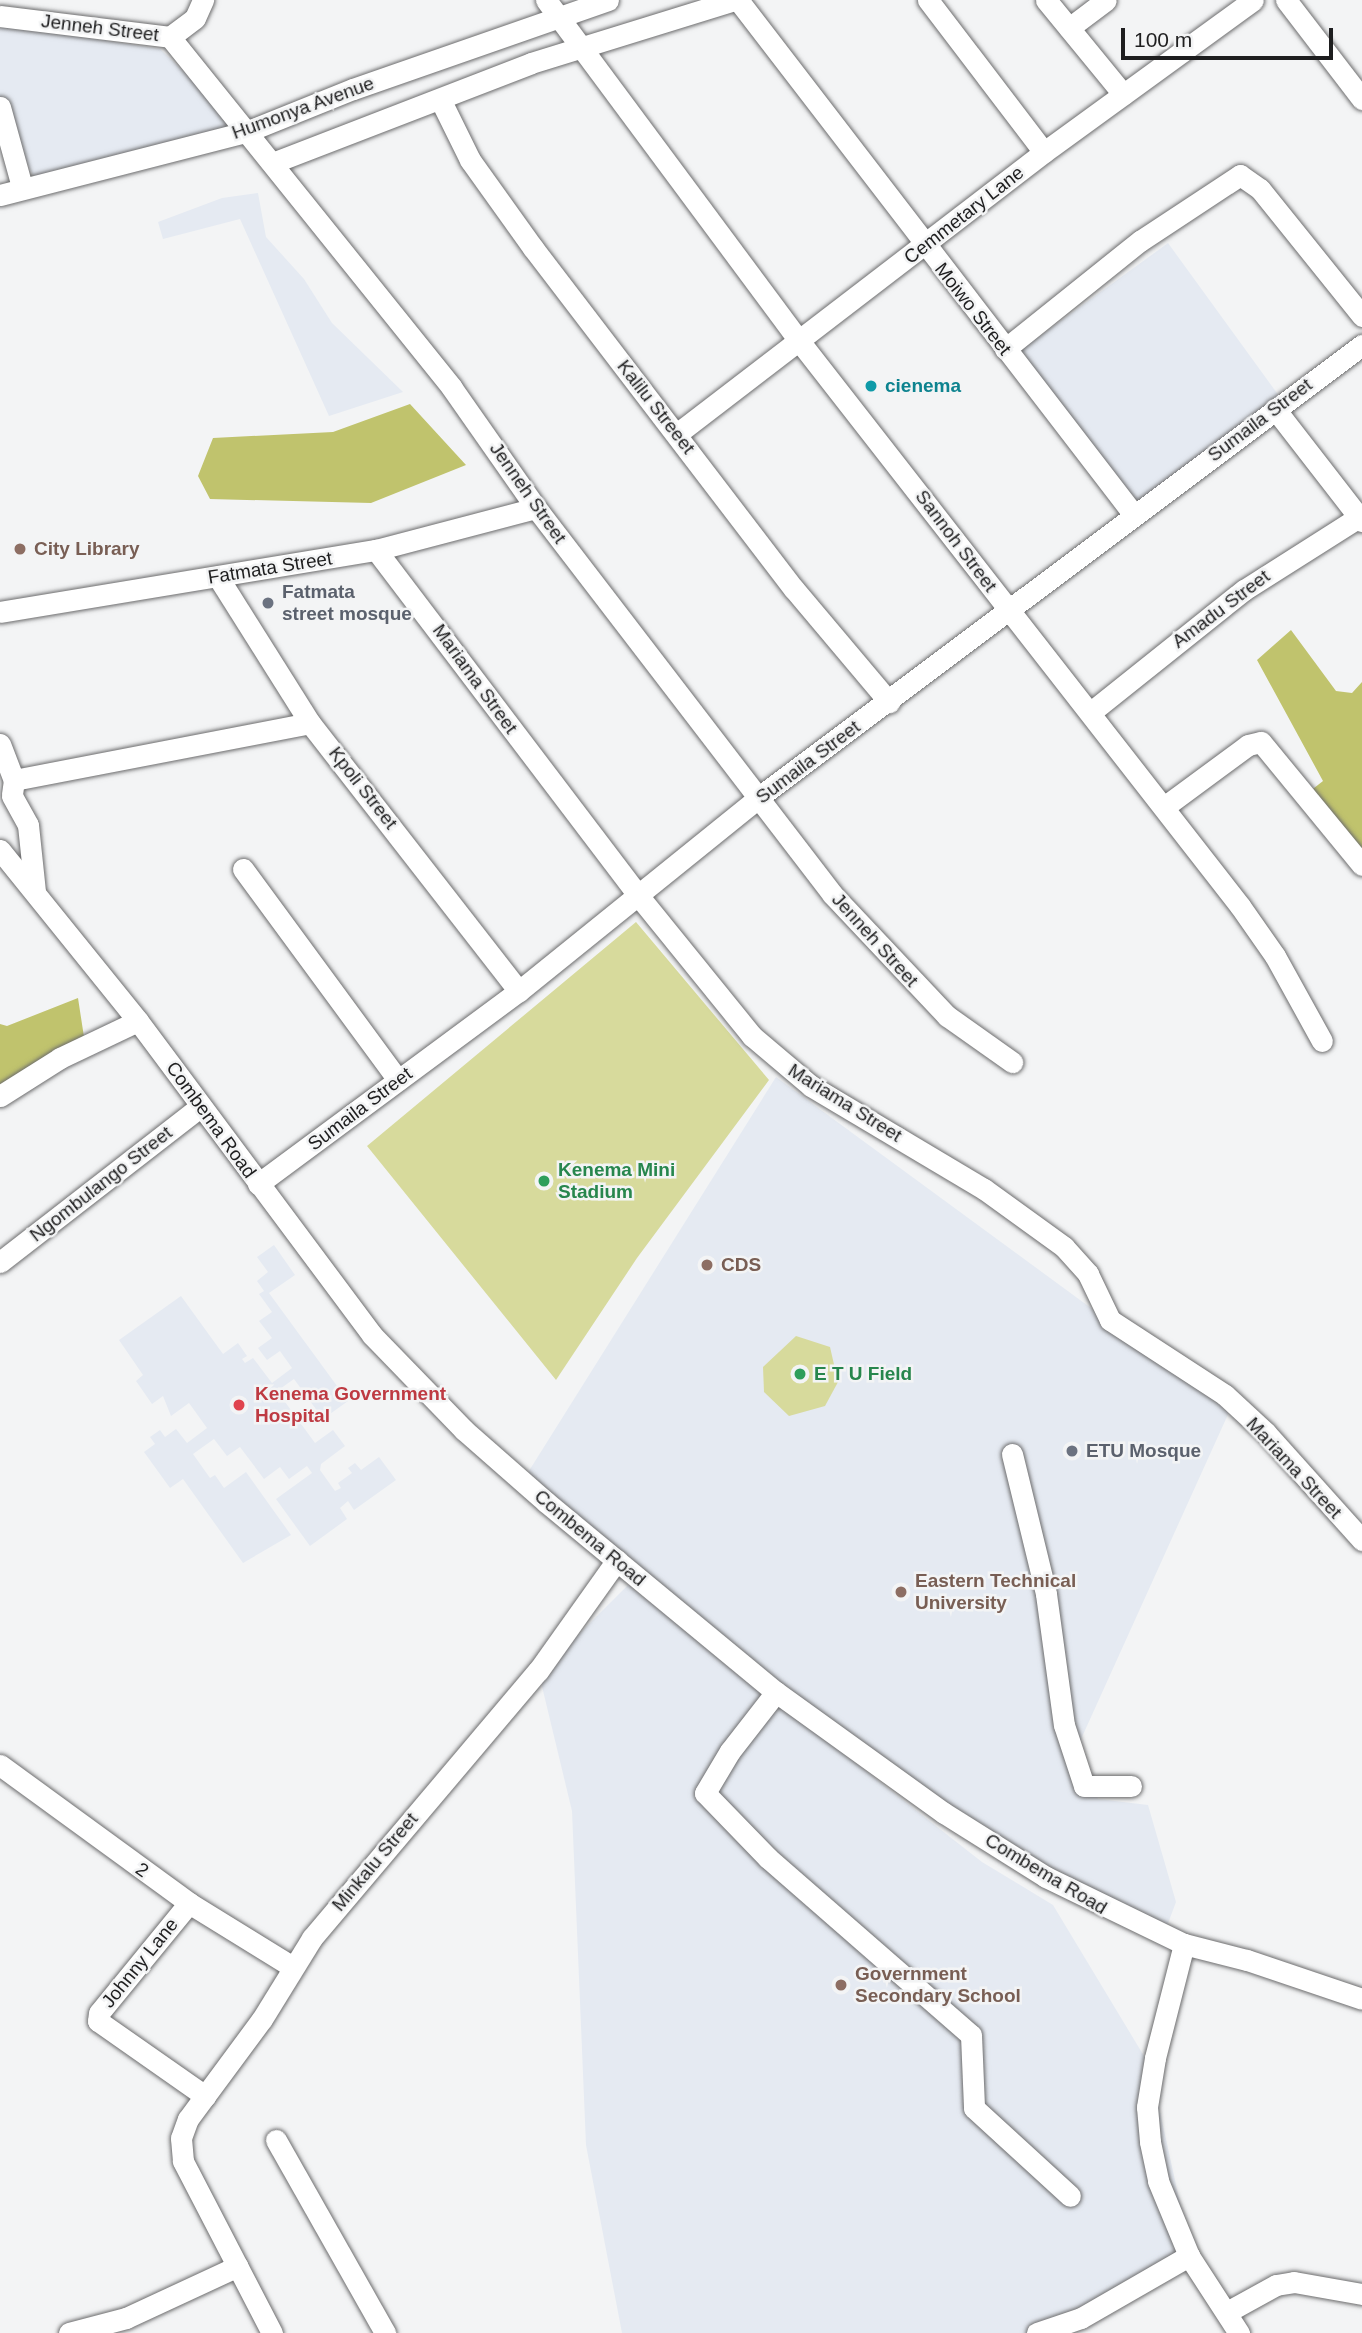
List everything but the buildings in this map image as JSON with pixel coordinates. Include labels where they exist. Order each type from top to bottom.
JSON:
[{"type":"street","points":[[170,37],[195,18],[203,0]]},
{"type":"street","name":"Sannoh Street","points":[[546,0],[583,46],[800,342],[1164,807],[1275,956],[1322,1041]]},
{"type":"street","name":"Humonya Avenue","points":[[0,195],[22,187],[246,132],[354,89],[608,0]]},
{"type":"street","points":[[275,162],[583,46],[736,0]]},
{"type":"street","name":"Moiwo Street","points":[[736,0],[1134,515]]},
{"type":"street","points":[[928,0],[1044,152]]},
{"type":"street","points":[[1046,0],[1123,94]]},
{"type":"street","points":[[1069,28],[1105,0]]},
{"type":"street","name":"Cemmetary Lane","points":[[678,433],[800,342],[1044,152],[1253,0]]},
{"type":"street","points":[[1286,0],[1362,99]]},
{"type":"street","name":"Jenneh Street","points":[[0,16],[170,37],[246,132],[275,162],[452,387],[536,508],[832,894],[896,966],[947,1016],[1012,1062]]},
{"type":"street","name":"Kalilu Streeet","points":[[441,101],[470,160],[517,226],[678,433],[794,589],[889,702]]},
{"type":"street","points":[[0,107],[22,187]]},
{"type":"street","points":[[1005,349],[1140,242],[1240,175],[1260,189],[1362,316]]},
{"type":"street","name":"Sumaila Street","points":[[258,1184],[519,992],[759,797],[1362,345]]},
{"type":"street","points":[[1275,409],[1360,519]]},
{"type":"street","name":"Fatmata Street","points":[[0,612],[376,550],[536,508]]},
{"type":"street","name":"Amadu Street","points":[[1091,712],[1244,590],[1360,519]]},
{"type":"street","name":"Mariama Street","points":[[376,550],[724,1005],[778,1061],[984,1189],[1064,1247],[1088,1274],[1110,1320],[1225,1395],[1266,1433],[1362,1540]]},
{"type":"street","name":"Kpoli Street","points":[[218,578],[310,723],[519,992]]},
{"type":"street","points":[[8,793],[310,723]]},
{"type":"street","points":[[1164,807],[1248,745],[1261,742],[1362,865]]},
{"type":"street","points":[[0,744],[8,793],[28,825],[35,892]]},
{"type":"street","name":"Combema Road","points":[[0,850],[138,1021],[258,1184],[404,1372],[464,1430],[617,1560],[776,1692],[944,1813],[1046,1877],[1184,1944],[1247,1960],[1362,1999]]},
{"type":"street","points":[[243,869],[398,1080]]},
{"type":"street","points":[[0,1096],[60,1058],[138,1021]]},
{"type":"street","name":"Ngombulango Street","points":[[0,1262],[201,1106]]},
{"type":"street","points":[[1012,1454],[1046,1594],[1064,1725],[1084,1786],[1131,1786]]},
{"type":"street","name":"Minkalu Street","points":[[272,2333],[183,2161],[181,2138],[205,2096],[262,2019],[291,1966],[538,1671],[617,1560]]},
{"type":"street","points":[[776,1692],[730,1751],[705,1793],[768,1858],[971,2035],[974,2108],[1018,2143],[1070,2196]]},
{"type":"street","name":"2","points":[[0,1765],[189,1903],[291,1966]]},
{"type":"street","name":"Johnny Lane","points":[[189,1903],[99,2013],[98,2021],[205,2096]]},
{"type":"street","points":[[1184,1944],[1154,2058],[1147,2107],[1158,2180],[1189,2256],[1239,2333]]},
{"type":"street","points":[[276,2140],[385,2333]]},
{"type":"street","points":[[1037,2333],[1085,2325],[1189,2256]]},
{"type":"street","points":[[69,2333],[128,2326],[238,2266]]},
{"type":"street","points":[[1227,2312],[1276,2285],[1294,2282],[1362,2294]]},
{"type":"shaded area","points":[[0,24],[160,49],[244,130],[38,187],[0,100]]},
{"type":"shaded area","points":[[258,193],[266,237],[304,279],[332,323],[403,392],[329,416],[240,219],[163,239],[158,222],[222,198]]},
{"type":"shaded area","points":[[1168,243],[1281,399],[1128,511],[1014,355]]},
{"type":"shaded area","name":"Eastern Technical University","points":[[776,1077],[1230,1410],[1077,1748],[1098,1799],[1148,1805],[1176,1902],[1161,1942],[788,1703],[522,1482]]},
{"type":"shaded area","name":"Kenema Government Hospital","points":[[274,1245],[295,1275],[269,1293],[348,1401],[323,1419],[294,1379],[277,1391],[315,1443],[333,1430],[345,1446],[321,1464],[320,1470],[335,1491],[341,1488],[338,1483],[352,1473],[348,1468],[355,1463],[361,1470],[379,1457],[396,1480],[354,1510],[348,1501],[340,1508],[347,1519],[310,1546],[276,1499],[312,1473],[307,1466],[289,1479],[280,1467],[264,1479],[240,1447],[227,1456],[214,1439],[193,1454],[210,1478],[215,1475],[224,1488],[246,1472],[291,1535],[243,1563],[183,1479],[170,1488],[144,1452],[155,1444],[150,1437],[160,1430],[165,1437],[176,1429],[187,1443],[207,1428],[189,1403],[171,1416],[163,1396],[152,1404],[136,1381],[143,1375],[119,1340],[181,1296],[223,1354],[238,1343],[247,1356],[242,1359],[245,1363],[253,1358],[272,1383],[292,1368],[280,1351],[267,1360],[258,1348],[272,1338],[259,1321],[272,1312],[259,1294],[264,1291],[257,1281],[268,1272],[257,1257]]},
{"type":"shaded area","name":"Government Secondary School","points":[[628,1585],[982,1862],[1053,1905],[1150,2066],[1190,2249],[1034,2333],[622,2333],[586,2145],[572,1811],[539,1674]]},
{"type":"green space","points":[[410,404],[466,465],[371,503],[210,499],[198,476],[213,438],[333,432]]},
{"type":"green space","points":[[1291,630],[1336,691],[1352,693],[1362,682],[1362,856],[1309,792],[1323,781],[1257,660]]},
{"type":"green space","name":"Kenema Mini Stadium","points":[[636,922],[769,1080],[637,1258],[556,1380],[367,1146]]},
{"type":"green space","points":[[78,998],[84,1037],[0,1093],[0,1024],[7,1026]]},
{"type":"green space","name":"E T U Field","points":[[796,1336],[830,1347],[838,1382],[825,1406],[789,1416],[764,1392],[763,1367]]},
{"type":"place","name":"cienema","points":[[871,386]]},
{"type":"place","name":"City Library","points":[[20,549]]},
{"type":"place","name":"Fatmata street mosque","points":[[268,603]]},
{"type":"place","name":"Kenema Mini Stadium","points":[[544,1181]]},
{"type":"place","name":"CDS","points":[[707,1265]]},
{"type":"place","name":"E T U Field","points":[[800,1374]]},
{"type":"place","name":"Kenema Government Hospital","points":[[239,1405]]},
{"type":"place","name":"ETU Mosque","points":[[1072,1451]]},
{"type":"place","name":"Eastern Technical University","points":[[901,1592]]},
{"type":"place","name":"Government Secondary School","points":[[841,1985]]}]
